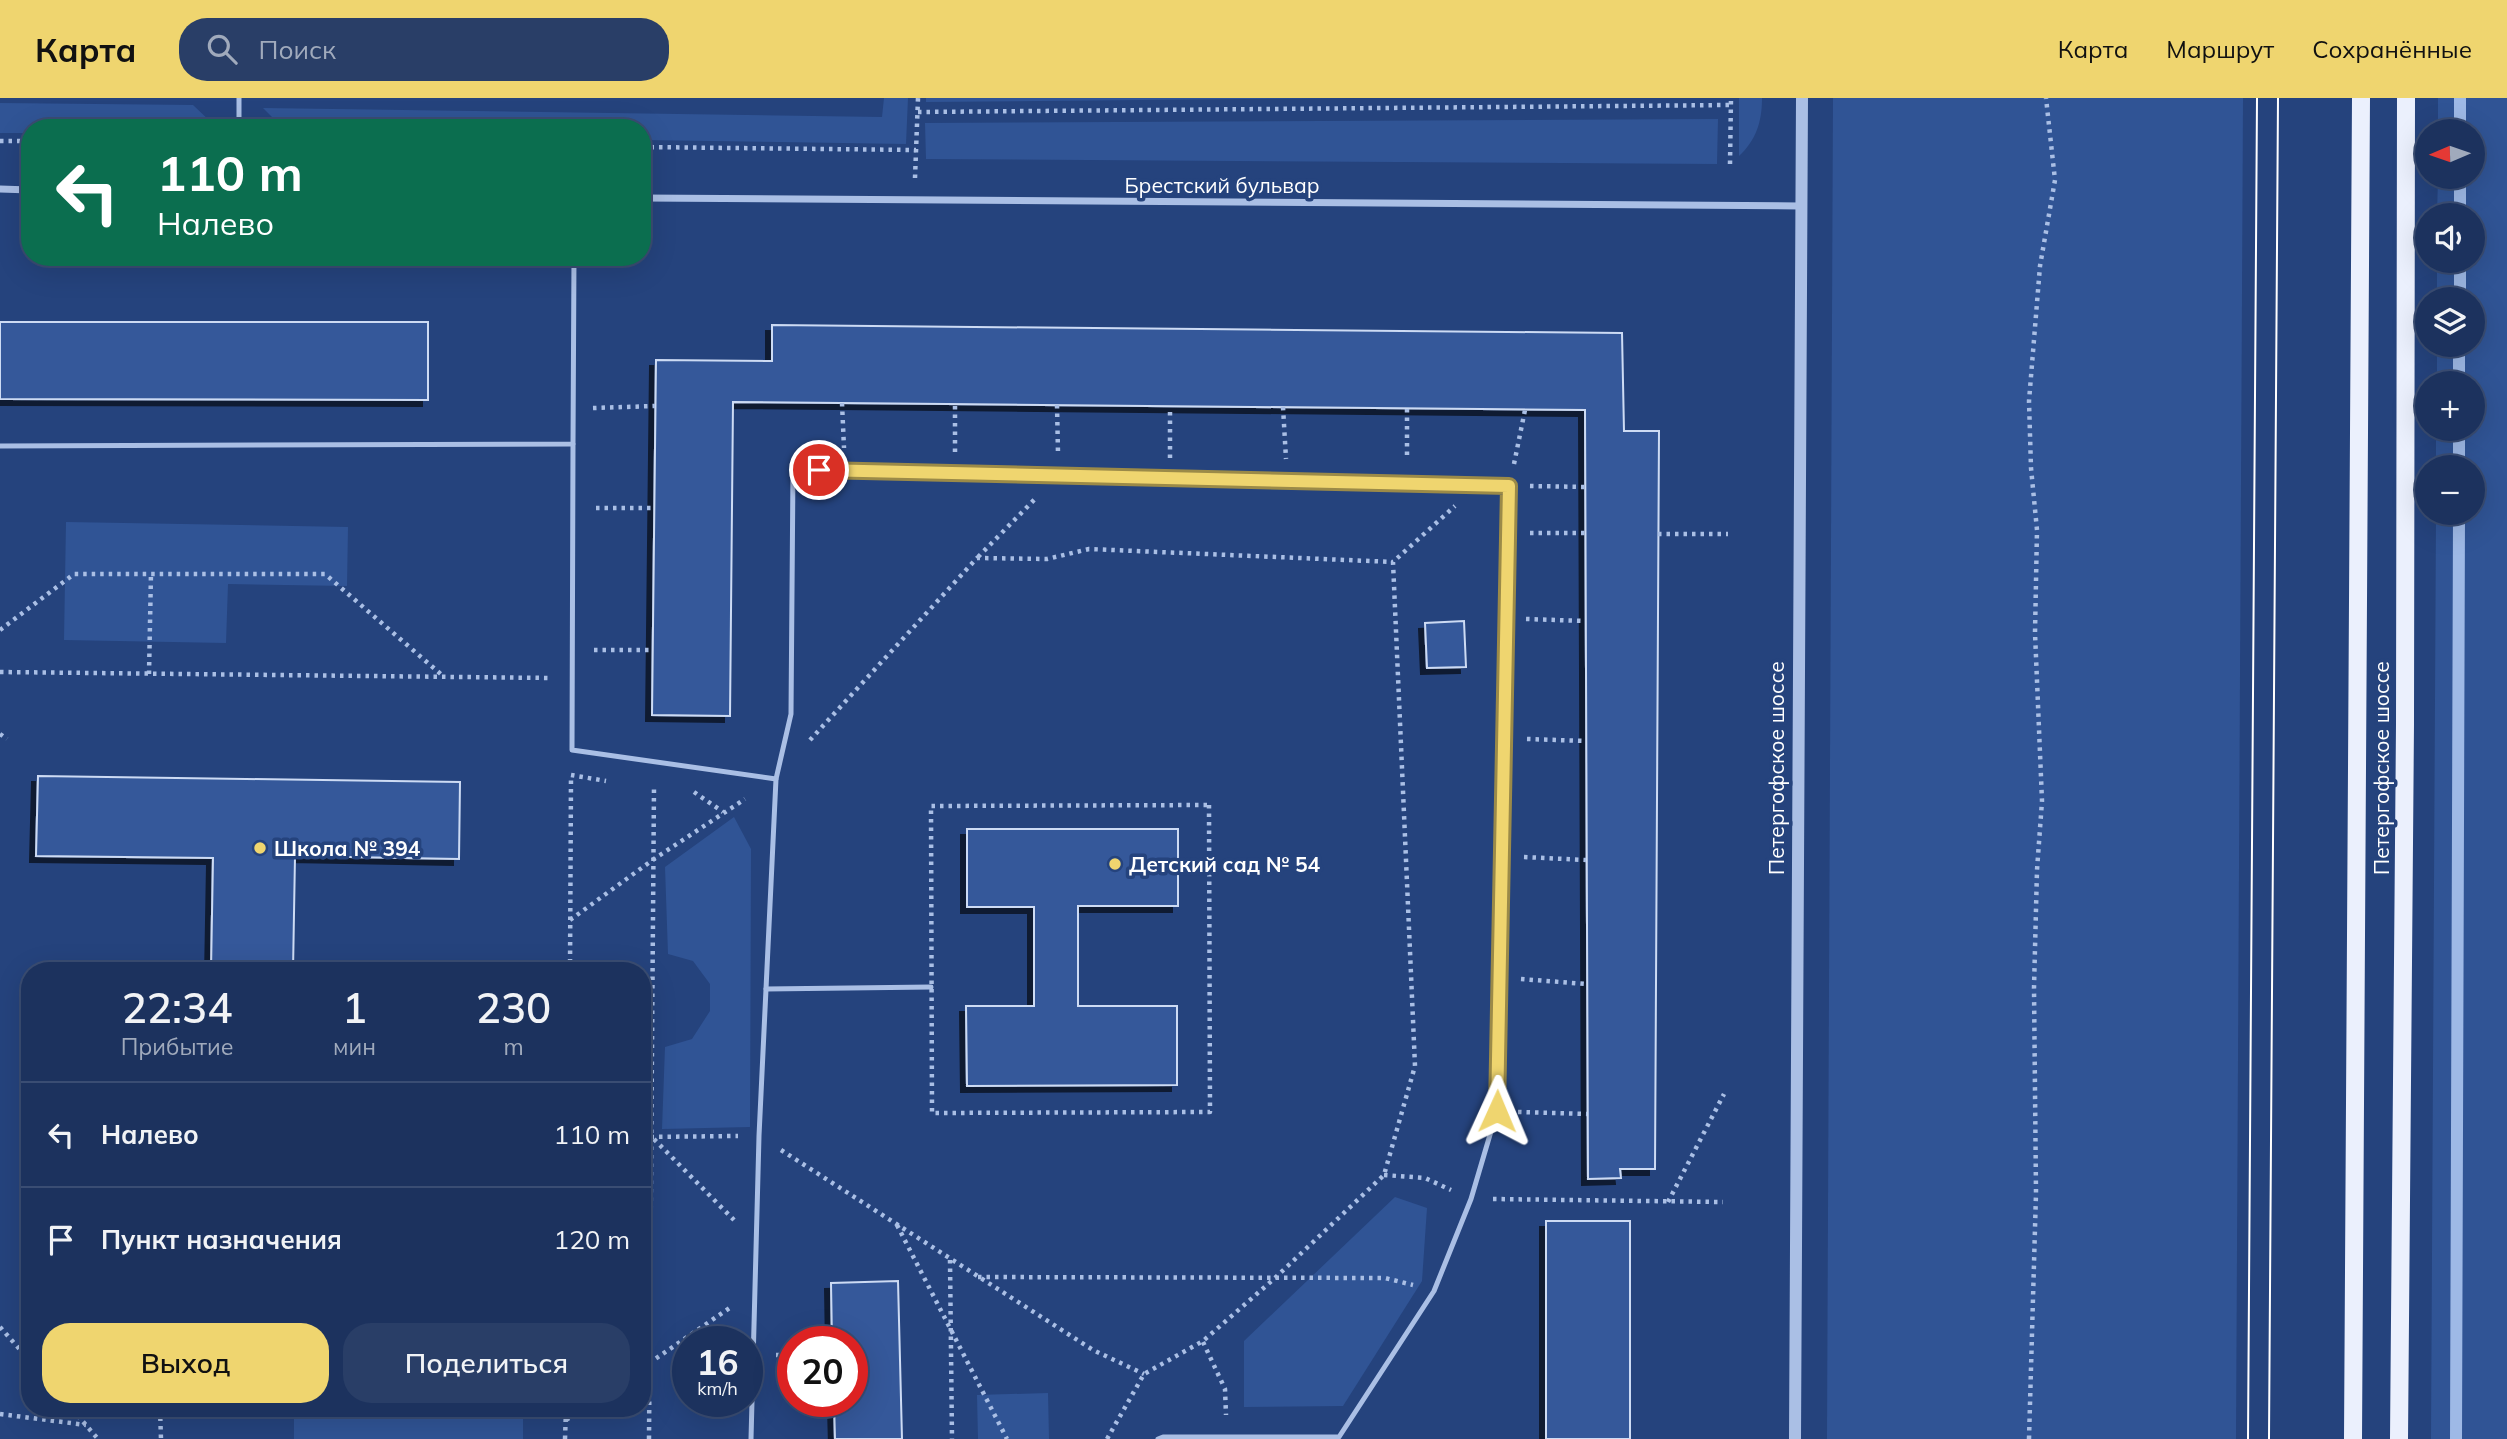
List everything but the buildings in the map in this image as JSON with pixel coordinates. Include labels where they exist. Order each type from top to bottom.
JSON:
[{"type":"main road","name":"Петергофское шоссе","points":[[2353,1439],[2361,98]]},
{"type":"main road","name":"Петергофское шоссе","points":[[2399,1439],[2405,737],[2406,98]]},
{"type":"street","name":"Петергофское шоссе","points":[[1796,1439],[1802,98]]},
{"type":"street","points":[[0,190],[21,190]]},
{"type":"street","name":"Брестский бульвар","points":[[651,198],[1801,206]]},
{"type":"lane","points":[[239,98],[239,119]]},
{"type":"lane","points":[[574,266],[572,750],[776,779]]},
{"type":"lane","points":[[0,446],[573,444]]},
{"type":"lane","points":[[751,1439],[759,1136],[776,779],[791,714],[793,469],[1509,486],[1497,1111],[1471,1199],[1434,1291],[1339,1437],[1158,1439]]},
{"type":"lane","points":[[766,989],[931,986]]},
{"type":"path","points":[[916,166],[918,98]]},
{"type":"path","points":[[1730,164],[1731,98]]},
{"type":"path","points":[[2029,1439],[2036,1193],[2034,975],[2042,801],[2035,633],[2036,530],[2029,401],[2040,266],[2055,180],[2046,98]]},
{"type":"path","points":[[918,112],[1731,105]]},
{"type":"path","points":[[0,141],[21,141]]},
{"type":"path","points":[[651,147],[916,150]]},
{"type":"path","points":[[842,403],[845,471]]},
{"type":"path","points":[[955,404],[955,473]]},
{"type":"path","points":[[570,920],[653,859],[776,779],[977,558],[1059,475],[1057,405]]},
{"type":"path","points":[[573,409],[655,406]]},
{"type":"path","points":[[1169,478],[1170,407]]},
{"type":"path","points":[[1283,408],[1287,480]]},
{"type":"path","points":[[1407,409],[1407,483]]},
{"type":"path","points":[[1525,410],[1509,486],[1586,487]]},
{"type":"path","points":[[977,558],[1046,559],[1089,549],[1392,562],[1479,485]]},
{"type":"path","points":[[573,507],[654,508]]},
{"type":"path","points":[[1508,533],[1585,534]]},
{"type":"path","points":[[1658,534],[1728,534]]},
{"type":"path","points":[[1107,1439],[1144,1374],[1203,1341],[1275,1278],[1384,1175],[1415,1066],[1392,562]]},
{"type":"path","points":[[149,674],[151,573]]},
{"type":"path","points":[[0,630],[74,574],[325,574],[444,677]]},
{"type":"path","points":[[1506,619],[1585,621]]},
{"type":"path","points":[[572,650],[653,650]]},
{"type":"path","points":[[0,673],[572,678]]},
{"type":"path","points":[[0,734],[7,739]]},
{"type":"path","points":[[1505,739],[1586,741]]},
{"type":"path","points":[[569,962],[571,777]]},
{"type":"path","points":[[651,1212],[654,786]]},
{"type":"path","points":[[1209,805],[1210,1112],[932,1113],[931,986],[931,806],[1209,805]]},
{"type":"path","points":[[1501,856],[1586,860]]},
{"type":"path","points":[[1501,977],[1586,984]]},
{"type":"path","points":[[1668,1202],[1724,1094]]},
{"type":"path","points":[[1497,1111],[1587,1114]]},
{"type":"path","points":[[652,1137],[759,1136],[1093,1350],[1144,1374]]},
{"type":"path","points":[[652,1137],[756,1244]]},
{"type":"path","points":[[1384,1175],[1425,1178],[1471,1199],[1723,1202]]},
{"type":"path","points":[[895,1223],[1007,1439]]},
{"type":"path","points":[[950,1259],[952,1439]]},
{"type":"path","points":[[978,1277],[1384,1278],[1434,1291]]},
{"type":"path","points":[[651,1362],[755,1290]]},
{"type":"path","points":[[0,1327],[21,1351]]},
{"type":"path","points":[[1203,1341],[1225,1389],[1227,1437]]},
{"type":"path","points":[[0,1414],[21,1417]]},
{"type":"path","points":[[23,1417],[86,1425]]},
{"type":"path","points":[[79,1417],[98,1439]]},
{"type":"path","points":[[160,1417],[161,1439]]},
{"type":"path","points":[[565,1439],[566,1420],[571,1417]]},
{"type":"path","points":[[649,1417],[649,1439]]},
{"type":"shaded area","points":[[884,98],[908,98],[906,144],[651,140],[651,119],[274,119],[263,108],[882,117]]},
{"type":"shaded area","points":[[926,98],[1357,98],[926,102]]},
{"type":"shaded area","points":[[1739,98],[1762,98],[1757,130],[1750,144],[1739,156]]},
{"type":"shaded area","points":[[1833,98],[2243,98],[2236,1439],[1827,1439]]},
{"type":"shaded area","points":[[2438,98],[2507,98],[2507,1439],[2431,1439],[2436,525],[2485,525],[2485,455],[2436,455],[2436,441],[2485,441],[2485,371],[2437,371],[2437,357],[2485,357],[2485,287],[2437,287],[2437,273],[2485,273],[2485,203],[2437,203],[2438,189],[2485,189],[2485,119],[2438,119]]},
{"type":"shaded area","points":[[0,103],[193,105],[208,119],[21,119],[21,133],[0,133]]},
{"type":"shaded area","points":[[1718,119],[1717,164],[926,159],[925,123]]},
{"type":"shaded area","points":[[66,522],[348,527],[347,586],[228,584],[226,643],[64,640]]},
{"type":"shaded area","points":[[734,817],[751,849],[750,1127],[662,1129],[665,1047],[692,1039],[710,1011],[710,984],[693,961],[668,954],[665,867]]},
{"type":"shaded area","points":[[1395,1197],[1427,1208],[1422,1281],[1343,1406],[1244,1407],[1244,1341]]},
{"type":"shaded area","points":[[1048,1393],[1049,1439],[978,1439],[977,1395]]},
{"type":"shaded area","points":[[294,1417],[523,1417],[523,1439],[294,1439]]},
{"type":"waterway","points":[[2460,98],[2460,119]]},
{"type":"waterway","points":[[2460,189],[2460,203]]},
{"type":"waterway","points":[[2460,273],[2460,287]]},
{"type":"waterway","points":[[2459,357],[2459,371]]},
{"type":"waterway","points":[[2459,441],[2459,455]]},
{"type":"waterway","points":[[2456,1439],[2459,525]]},
{"type":"tram line","points":[[2248,1439],[2257,98]]},
{"type":"tram line","points":[[2269,1439],[2278,98]]},
{"type":"place","name":"Школа № 394","points":[[260,848]]},
{"type":"place","name":"Детский сад № 54","points":[[1115,864]]},
{"type":"route","points":[[819,470],[1509,486],[1497,1111]]}]
